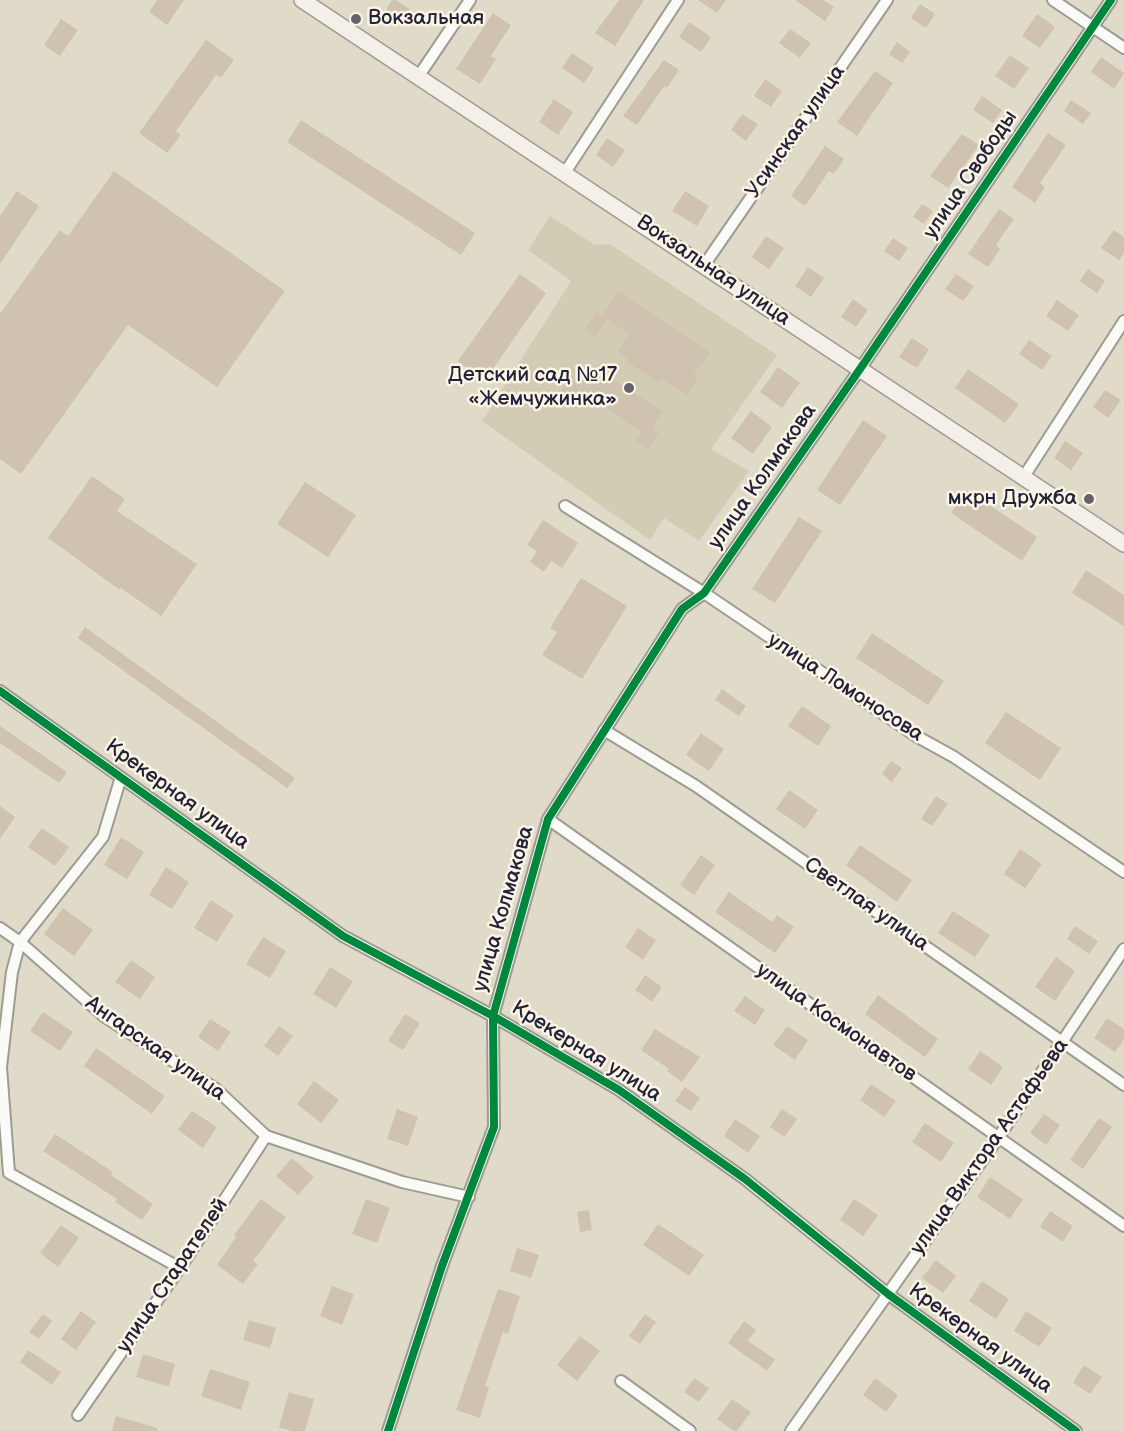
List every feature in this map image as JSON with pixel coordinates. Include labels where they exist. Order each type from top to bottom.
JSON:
[{"type":"street","name":"Вокзальная улица","points":[[303,0],[564,174],[705,264],[1124,544]]},
{"type":"street","points":[[418,77],[470,0]]},
{"type":"street","points":[[564,174],[678,0]]},
{"type":"street","name":"Усинская улица","points":[[705,264],[887,0]]},
{"type":"street","points":[[1053,0],[1124,48]]},
{"type":"street","name":"улица Свободы","points":[[860,369],[1111,0]]},
{"type":"street","points":[[1023,478],[1124,321]]},
{"type":"street","name":"улица Колмакова","points":[[388,1431],[442,1266],[494,1126],[493,1016],[548,819],[682,609],[704,593],[860,369]]},
{"type":"street","name":"улица Ломоносова","points":[[565,506],[704,593],[916,736],[954,757],[1124,872]]},
{"type":"street","name":"Крекерная улица","points":[[0,691],[343,936],[493,1016],[619,1090],[746,1179],[888,1294],[1076,1431]]},
{"type":"street","name":"Светлая улица","points":[[604,730],[696,786],[1124,1085]]},
{"type":"street","points":[[121,777],[103,837],[20,942],[12,972],[1,1067],[9,1173],[180,1268]]},
{"type":"street","name":"улица Космонавтов","points":[[548,819],[1124,1226]]},
{"type":"street","name":"Ангарская улица","points":[[0,928],[20,942],[105,1017],[216,1089],[266,1136],[410,1184],[469,1197]]},
{"type":"street","name":"улица Виктора Астафьева","points":[[790,1431],[998,1138],[1124,949]]},
{"type":"street","name":"улица Старателей","points":[[78,1415],[180,1268],[266,1136]]},
{"type":"street","points":[[621,1381],[690,1431]]},
{"type":"shaded area","name":"Детский сад №17 «Жемчужинка»","points":[[550,216],[595,245],[610,244],[777,355],[711,449],[749,471],[699,541],[664,518],[650,540],[482,421],[571,281],[528,250]]},
{"type":"building","points":[[157,0],[184,0],[167,25],[149,12]]},
{"type":"building","points":[[392,0],[410,9],[400,25],[383,15]]},
{"type":"building","points":[[619,0],[644,0],[615,46],[595,33]]},
{"type":"building","points":[[698,0],[726,0],[717,13]]},
{"type":"building","points":[[795,0],[823,0],[834,7],[825,21]]},
{"type":"building","points":[[920,4],[935,14],[926,28],[911,18]]},
{"type":"building","points":[[493,13],[511,25],[491,56],[496,59],[480,84],[456,69]]},
{"type":"building","points":[[1037,14],[1055,27],[1040,48],[1022,36]]},
{"type":"building","points":[[61,19],[78,30],[60,56],[44,45]]},
{"type":"building","points":[[689,22],[711,37],[701,52],[679,37]]},
{"type":"building","points":[[790,29],[811,43],[800,58],[779,43]]},
{"type":"building","points":[[206,40],[234,60],[221,78],[216,75],[176,131],[181,135],[167,153],[139,133]]},
{"type":"building","points":[[897,42],[910,52],[902,63],[889,54]]},
{"type":"building","points":[[572,53],[594,68],[584,83],[562,68]]},
{"type":"building","points":[[1010,55],[1029,68],[1014,89],[995,76]]},
{"type":"building","points":[[1101,57],[1124,73],[1114,89],[1091,72]]},
{"type":"building","points":[[664,60],[679,70],[667,88],[664,86],[637,125],[623,116]]},
{"type":"building","points":[[875,71],[893,83],[857,136],[837,122]]},
{"type":"building","points":[[765,79],[782,91],[771,107],[754,96]]},
{"type":"building","points":[[982,96],[1002,110],[993,123],[973,110]]},
{"type":"building","points":[[554,99],[573,112],[558,135],[539,122]]},
{"type":"building","points":[[1071,100],[1091,113],[1083,124],[1064,111]]},
{"type":"building","points":[[742,114],[758,124],[746,141],[731,130]]},
{"type":"building","points":[[301,120],[475,233],[461,255],[287,142]]},
{"type":"building","points":[[1048,133],[1066,145],[1040,183],[1045,187],[1035,203],[1012,187]]},
{"type":"building","points":[[962,134],[979,145],[948,188],[930,176]]},
{"type":"building","points":[[607,138],[625,150],[613,167],[596,155]]},
{"type":"building","points":[[825,146],[844,159],[834,174],[829,171],[805,206],[791,196]]},
{"type":"building","points":[[114,171],[285,291],[217,387],[128,325],[21,474],[0,459],[0,314],[60,230],[68,236]]},
{"type":"building","points":[[17,191],[39,206],[0,264],[0,216]]},
{"type":"building","points":[[685,191],[709,206],[697,226],[672,211]]},
{"type":"building","points":[[922,204],[933,211],[924,224],[913,217]]},
{"type":"building","points":[[999,209],[1014,219],[996,245],[1000,249],[988,267],[968,254]]},
{"type":"building","points":[[1114,230],[1124,237],[1124,253],[1119,260],[1101,248]]},
{"type":"building","points":[[766,236],[784,248],[769,269],[752,257]]},
{"type":"building","points":[[893,238],[908,248],[899,261],[884,251]]},
{"type":"building","points":[[808,267],[824,278],[811,297],[795,286]]},
{"type":"building","points":[[1088,269],[1105,281],[1097,293],[1080,281]]},
{"type":"building","points":[[520,274],[546,293],[485,380],[458,361]]},
{"type":"building","points":[[956,274],[974,286],[963,301],[945,289]]},
{"type":"building","points":[[618,291],[710,352],[693,376],[698,379],[687,396],[662,379],[659,383],[626,361],[628,358],[618,351],[629,334],[607,319],[595,337],[585,330],[596,312],[602,316]]},
{"type":"building","points":[[853,299],[868,310],[856,327],[841,317]]},
{"type":"building","points":[[1057,300],[1079,315],[1068,331],[1046,316]]},
{"type":"building","points":[[912,338],[929,349],[917,368],[899,357]]},
{"type":"building","points":[[1029,340],[1052,356],[1042,370],[1019,354]]},
{"type":"building","points":[[588,363],[663,412],[652,428],[659,432],[648,449],[635,441],[641,432],[579,390],[573,400],[560,391],[571,375],[577,379]]},
{"type":"building","points":[[778,367],[800,383],[782,408],[760,392]]},
{"type":"building","points":[[968,369],[1019,404],[1005,423],[955,388]]},
{"type":"building","points":[[1105,390],[1121,400],[1108,418],[1093,407]]},
{"type":"building","points":[[751,411],[772,427],[753,454],[731,438]]},
{"type":"building","points":[[863,420],[887,436],[840,505],[817,490]]},
{"type":"building","points":[[1065,441],[1083,453],[1071,470],[1054,458]]},
{"type":"building","points":[[92,476],[125,499],[117,511],[197,564],[161,616],[121,588],[120,590],[48,538]]},
{"type":"building","points":[[305,482],[356,515],[328,557],[277,524]]},
{"type":"building","points":[[967,490],[1037,537],[1022,561],[951,513]]},
{"type":"building","points":[[799,517],[822,531],[775,603],[752,589]]},
{"type":"building","points":[[543,520],[578,543],[562,568],[551,561],[544,572],[530,562],[537,551],[527,545]]},
{"type":"building","points":[[1086,570],[1124,595],[1124,626],[1072,593]]},
{"type":"building","points":[[581,578],[627,606],[582,679],[542,655],[557,632],[550,628]]},
{"type":"building","points":[[85,627],[295,778],[287,788],[78,638]]},
{"type":"building","points":[[872,633],[944,681],[928,705],[856,658]]},
{"type":"building","points":[[722,689],[746,706],[739,716],[715,700]]},
{"type":"building","points":[[802,706],[831,726],[818,746],[788,726]]},
{"type":"building","points":[[1006,712],[1061,748],[1040,780],[985,743]]},
{"type":"building","points":[[0,726],[67,772],[59,783],[0,743]]},
{"type":"building","points":[[701,733],[724,749],[709,771],[686,755]]},
{"type":"building","points":[[891,761],[902,768],[892,782],[882,774]]},
{"type":"building","points":[[789,790],[818,810],[805,829],[776,809]]},
{"type":"building","points":[[936,796],[948,804],[932,826],[921,819]]},
{"type":"building","points":[[0,806],[15,817],[0,839]]},
{"type":"building","points":[[42,828],[69,847],[55,866],[28,847]]},
{"type":"building","points":[[121,837],[144,852],[127,879],[104,865]]},
{"type":"building","points":[[860,845],[912,880],[897,902],[846,865]]},
{"type":"building","points":[[1020,849],[1042,864],[1025,888],[1004,874]]},
{"type":"building","points":[[701,855],[715,865],[694,895],[680,885]]},
{"type":"building","points":[[166,867],[189,882],[172,909],[149,895]]},
{"type":"building","points":[[729,892],[772,922],[777,915],[794,927],[775,953],[715,912]]},
{"type":"building","points":[[211,900],[234,915],[217,942],[194,928]]},
{"type":"building","points":[[63,908],[93,930],[74,956],[44,934]]},
{"type":"building","points":[[953,911],[990,935],[975,957],[938,933]]},
{"type":"building","points":[[1075,926],[1098,941],[1089,954],[1067,939]]},
{"type":"building","points":[[638,928],[656,940],[643,960],[625,947]]},
{"type":"building","points":[[263,937],[286,951],[270,978],[246,964]]},
{"type":"building","points":[[1056,957],[1075,971],[1055,1001],[1035,987]]},
{"type":"building","points":[[131,960],[155,977],[140,999],[115,982]]},
{"type":"building","points":[[330,967],[353,981],[336,1008],[313,994]]},
{"type":"building","points":[[645,975],[662,987],[652,1002],[635,990]]},
{"type":"building","points":[[878,995],[938,1039],[925,1057],[865,1014]]},
{"type":"building","points":[[745,996],[765,1010],[755,1025],[734,1011]]},
{"type":"building","points":[[43,1012],[73,1032],[60,1051],[30,1031]]},
{"type":"building","points":[[405,1014],[420,1023],[403,1050],[388,1041]]},
{"type":"building","points":[[1107,1018],[1124,1029],[1124,1040],[1115,1052],[1094,1038]]},
{"type":"building","points":[[210,1019],[231,1032],[218,1051],[198,1037]]},
{"type":"building","points":[[279,1026],[293,1036],[278,1056],[264,1046]]},
{"type":"building","points":[[787,1026],[808,1040],[795,1060],[773,1045]]},
{"type":"building","points":[[655,1029],[700,1057],[682,1082],[667,1071],[669,1069],[641,1050]]},
{"type":"building","points":[[96,1048],[165,1096],[152,1114],[84,1066]]},
{"type":"building","points":[[980,1051],[1003,1067],[991,1085],[968,1069]]},
{"type":"building","points":[[314,1081],[339,1100],[321,1123],[297,1104]]},
{"type":"building","points":[[871,1084],[896,1101],[884,1117],[860,1100]]},
{"type":"building","points":[[685,1087],[700,1098],[691,1111],[675,1101]]},
{"type":"building","points":[[397,1109],[418,1117],[408,1146],[387,1139]]},
{"type":"building","points":[[782,1109],[797,1119],[784,1137],[770,1127]]},
{"type":"building","points":[[192,1111],[217,1127],[203,1148],[178,1130]]},
{"type":"building","points":[[1044,1114],[1060,1125],[1046,1145],[1030,1133]]},
{"type":"building","points":[[1099,1118],[1112,1127],[1083,1169],[1070,1160]]},
{"type":"building","points":[[735,1119],[760,1136],[748,1153],[724,1136]]},
{"type":"building","points":[[925,1123],[954,1143],[941,1162],[912,1142]]},
{"type":"building","points":[[55,1134],[113,1172],[111,1175],[153,1204],[142,1220],[115,1202],[117,1199],[43,1151]]},
{"type":"building","points":[[292,1158],[314,1177],[298,1195],[276,1176]]},
{"type":"building","points":[[990,1177],[1023,1199],[1010,1219],[977,1197]]},
{"type":"building","points":[[261,1199],[286,1217],[253,1261],[258,1264],[243,1284],[217,1265],[236,1237],[234,1235]]},
{"type":"building","points":[[366,1199],[390,1208],[377,1243],[352,1234]]},
{"type":"building","points":[[854,1199],[878,1215],[863,1236],[840,1220]]},
{"type":"building","points":[[589,1210],[592,1230],[580,1232],[577,1212]]},
{"type":"building","points":[[1050,1211],[1073,1226],[1063,1242],[1040,1227]]},
{"type":"building","points":[[658,1224],[704,1255],[689,1276],[643,1245]]},
{"type":"building","points":[[61,1225],[79,1238],[58,1267],[40,1253]]},
{"type":"building","points":[[517,1248],[539,1255],[531,1278],[510,1271]]},
{"type":"building","points":[[936,1260],[956,1276],[943,1293],[922,1278]]},
{"type":"building","points":[[982,1281],[1009,1299],[996,1319],[969,1301]]},
{"type":"building","points":[[332,1286],[354,1294],[342,1325],[320,1316]]},
{"type":"building","points":[[498,1289],[520,1296],[508,1334],[503,1332],[485,1386],[489,1387],[480,1418],[456,1410]]},
{"type":"building","points":[[81,1311],[96,1322],[76,1350],[61,1339]]},
{"type":"building","points":[[1026,1311],[1052,1328],[1039,1347],[1014,1331]]},
{"type":"building","points":[[43,1314],[52,1321],[39,1339],[29,1332]]},
{"type":"building","points":[[645,1314],[656,1322],[640,1344],[629,1336]]},
{"type":"building","points":[[249,1320],[276,1328],[270,1348],[243,1340]]},
{"type":"building","points":[[744,1321],[756,1330],[748,1341],[775,1359],[767,1371],[728,1343]]},
{"type":"building","points":[[580,1336],[600,1351],[577,1381],[557,1365]]},
{"type":"building","points":[[28,1350],[61,1372],[52,1385],[20,1362]]},
{"type":"building","points":[[143,1354],[175,1364],[169,1387],[136,1377]]},
{"type":"building","points":[[1084,1365],[1102,1377],[1090,1394],[1073,1383]]},
{"type":"building","points":[[210,1369],[250,1382],[241,1410],[201,1396]]},
{"type":"building","points":[[694,1378],[709,1388],[699,1402],[684,1392]]},
{"type":"building","points":[[875,1378],[898,1395],[886,1412],[863,1395]]},
{"type":"building","points":[[289,1392],[314,1399],[305,1431],[292,1431],[279,1427]]},
{"type":"building","points":[[732,1399],[751,1412],[737,1431],[717,1419]]},
{"type":"building","points":[[116,1416],[157,1428],[157,1431],[112,1431]]},
{"type":"cycle path","points":[[388,1431],[442,1266],[494,1127],[493,1016],[548,819],[682,609],[704,593],[860,369],[1111,0]]},
{"type":"cycle path","points":[[0,691],[343,936],[493,1016],[619,1090],[745,1179],[888,1294],[1076,1431]]},
{"type":"place","name":"Вокзальная","points":[[356,19]]},
{"type":"place","name":"Детский сад №17 «Жемчужинка»","points":[[629,388]]},
{"type":"place","name":"мкрн Дружба","points":[[1089,499]]}]
